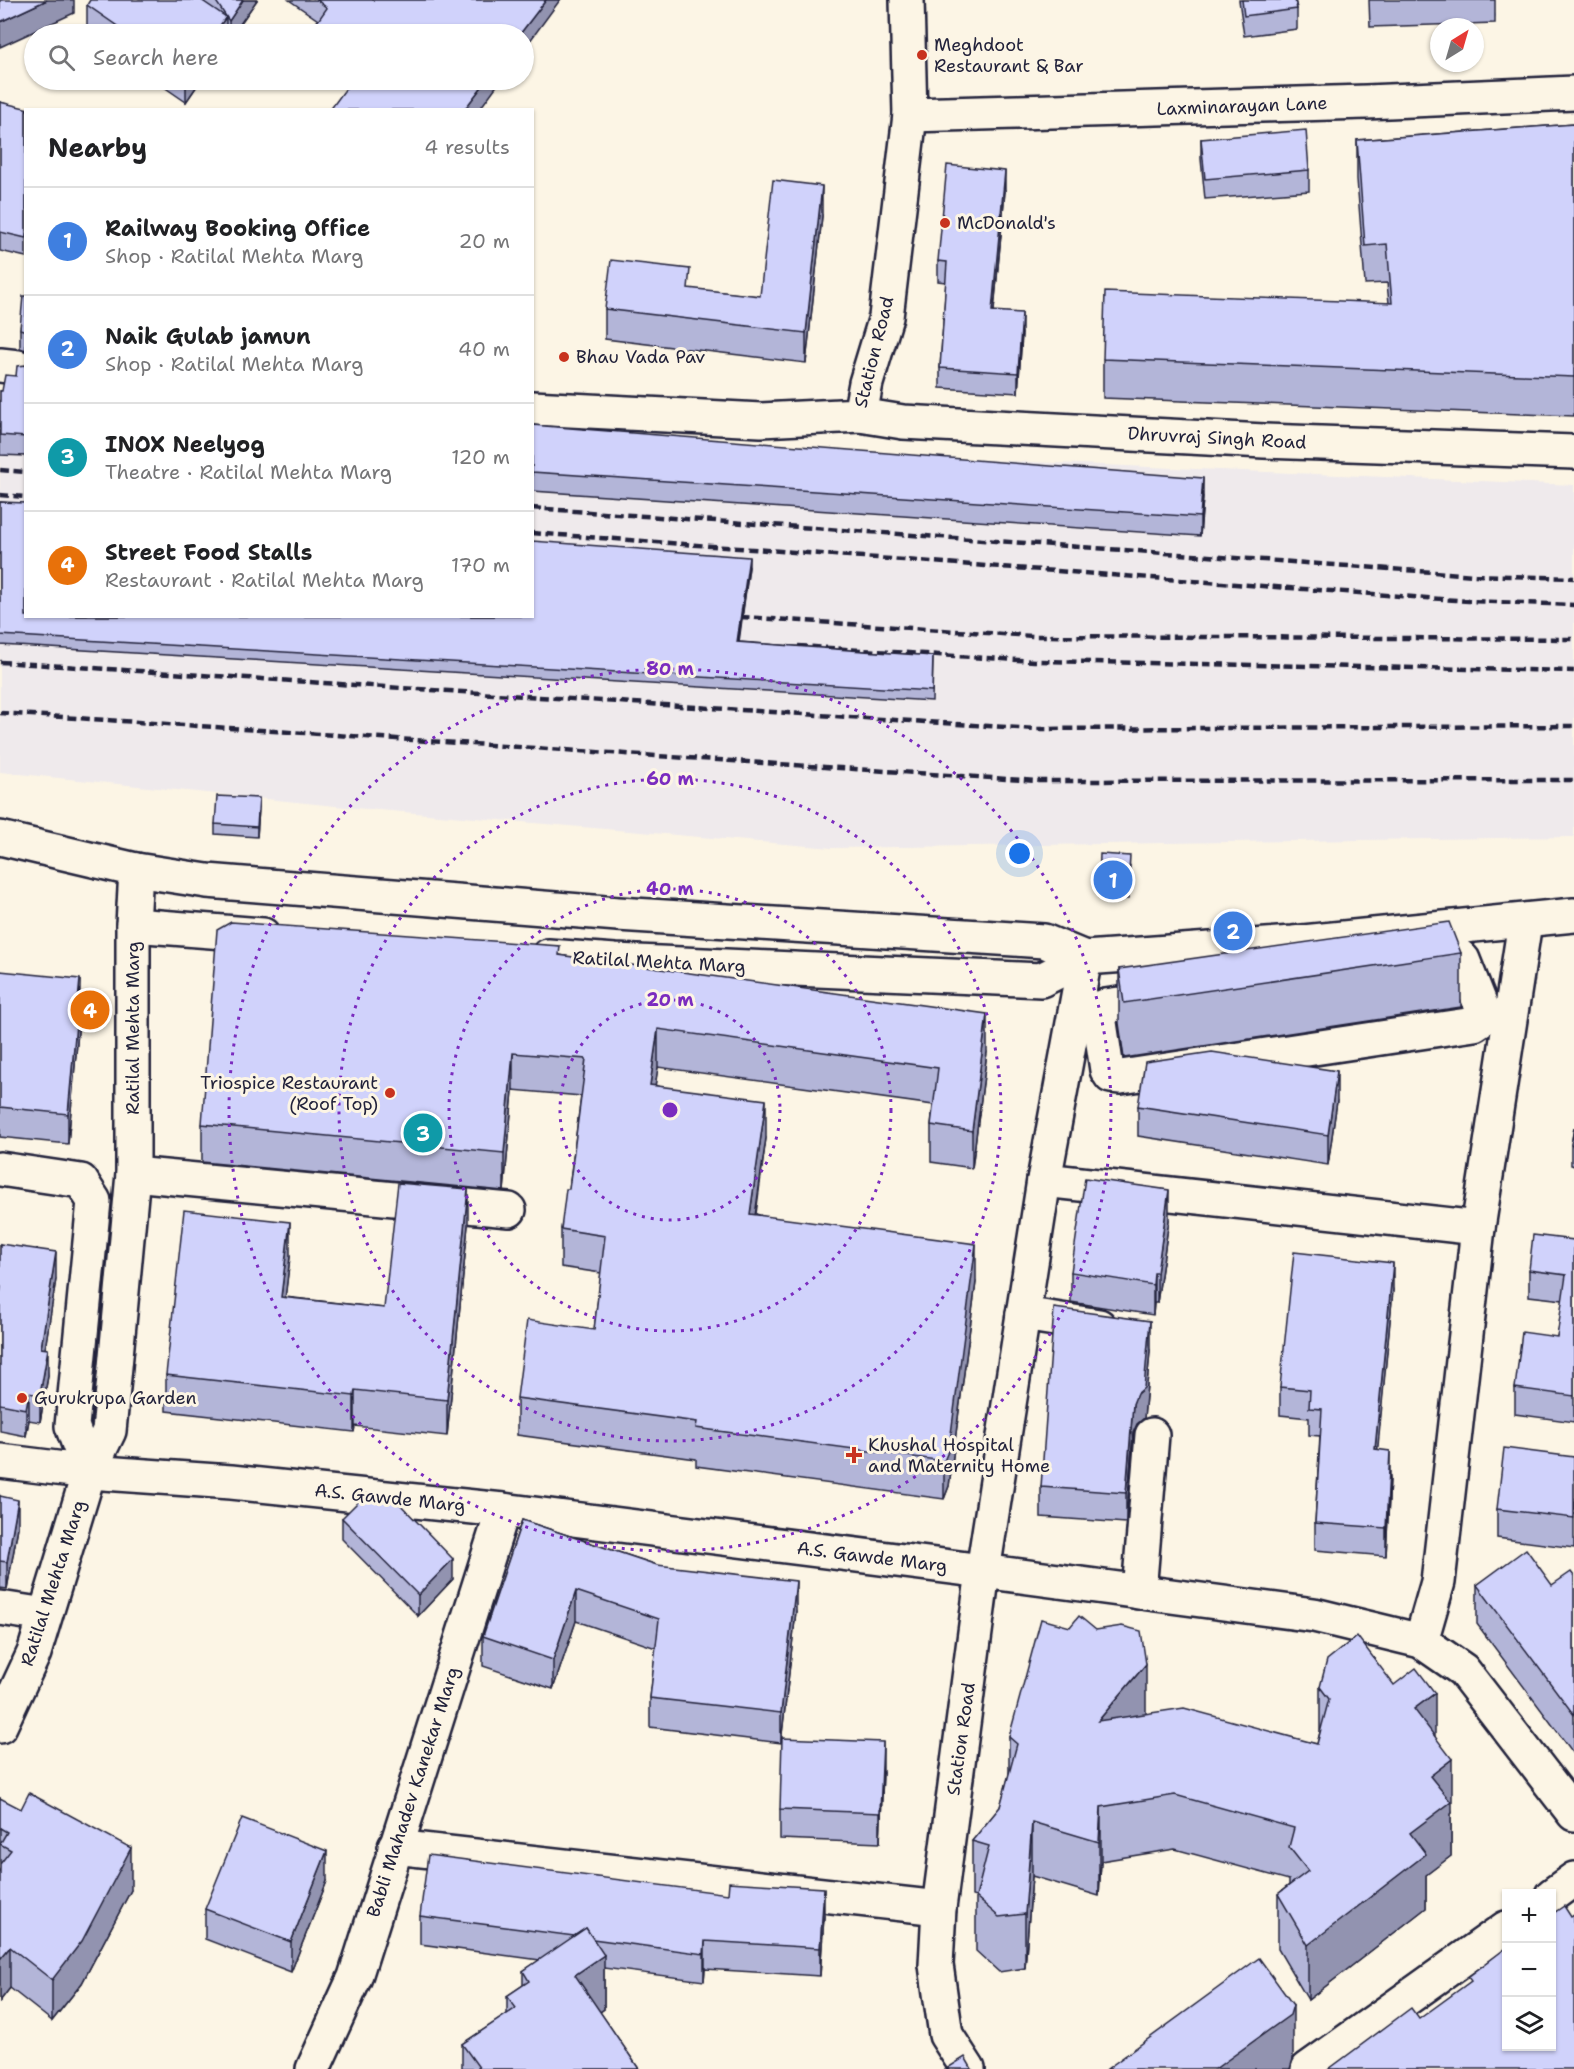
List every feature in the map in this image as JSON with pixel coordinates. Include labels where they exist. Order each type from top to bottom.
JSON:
[{"type":"street","name":"Station Road","points":[[534,408],[761,420],[860,415],[886,317],[910,115],[907,0]]},
{"type":"street","name":"Laxminarayan Lane","points":[[910,115],[1366,102],[1574,93]]},
{"type":"street","name":"Dhruvraj Singh Road","points":[[860,415],[903,422],[1241,440],[1574,452]]},
{"type":"street","points":[[0,838],[136,870],[207,881],[618,914],[1044,941],[1085,958],[1293,943],[1525,922],[1574,915]]},
{"type":"street","points":[[133,925],[136,870]]},
{"type":"street","points":[[1421,1641],[1438,1582],[1478,1228],[1525,922]]},
{"type":"street","name":"Ratilal Mehta Marg","points":[[2,1717],[34,1653],[89,1472],[109,1431],[133,1174],[133,925],[288,936]]},
{"type":"street","name":"Ratilal Mehta Marg","points":[[513,954],[615,961],[1041,980],[1085,958]]},
{"type":"street","points":[[1143,954],[1150,999]]},
{"type":"street","points":[[1459,957],[1463,960],[1484,1013],[1483,1018],[1474,1024],[1121,1077],[1111,1076],[1086,1028],[1099,1016],[1105,1006],[1150,999],[1459,957]]},
{"type":"street","name":"Station Road","points":[[968,2069],[946,2035],[936,1965],[939,1908],[983,1570],[1044,1180],[1086,1028],[1085,958]]},
{"type":"street","points":[[0,1169],[81,1181],[94,1202],[72,1425],[89,1472]]},
{"type":"street","points":[[133,1174],[509,1210]]},
{"type":"street","points":[[1044,1180],[1478,1228]]},
{"type":"street","points":[[1023,1314],[1127,1330]]},
{"type":"street","points":[[1139,1592],[1152,1435]]},
{"type":"street","name":"A.S. Gawde Marg","points":[[0,1461],[89,1472],[231,1482],[503,1510],[983,1570],[1314,1615],[1421,1641],[1463,1670],[1574,1814]]},
{"type":"street","name":"Babli Mahadev Kanekar Marg","points":[[313,2069],[355,1977],[503,1510]]},
{"type":"street","points":[[0,1608],[45,1615]]},
{"type":"street","points":[[395,1847],[939,1908]]},
{"type":"street","points":[[1556,1892],[1574,1879]]},
{"type":"street","points":[[1308,2069],[1502,1931]]},
{"type":"shaded area","points":[[0,407],[24,409],[24,618],[534,618],[534,441],[1574,485],[1574,837],[832,848],[355,808],[0,772]]},
{"type":"building","points":[[0,0],[47,0],[0,22]]},
{"type":"building","points":[[90,0],[201,0],[226,17],[221,24],[115,24],[87,5]]},
{"type":"building","points":[[215,0],[243,0],[229,21]]},
{"type":"building","points":[[317,0],[546,0],[528,24],[316,24],[327,8]]},
{"type":"building","points":[[1242,0],[1295,0],[1297,9],[1244,16]]},
{"type":"building","points":[[345,90],[479,90],[466,108],[331,108]]},
{"type":"building","points":[[0,102],[25,108],[24,238],[0,232]]},
{"type":"building","points":[[1574,124],[1574,377],[1103,359],[1105,292],[1392,303],[1387,244],[1365,246],[1357,140]]},
{"type":"building","points":[[1306,130],[1309,170],[1205,179],[1201,139]]},
{"type":"building","points":[[947,165],[1005,171],[992,311],[1022,313],[1018,373],[940,368],[947,262],[938,261]]},
{"type":"building","points":[[773,180],[822,186],[806,333],[605,309],[611,260],[690,269],[688,288],[760,296]]},
{"type":"building","points":[[23,296],[24,296],[24,330],[20,329]]},
{"type":"building","points":[[24,365],[24,437],[0,435],[0,391],[2,391],[5,375],[16,376],[17,366]]},
{"type":"building","points":[[534,425],[1203,478],[1200,517],[534,472]]},
{"type":"building","points":[[0,502],[24,503],[24,618],[534,618],[534,541],[749,557],[737,642],[933,656],[932,691],[0,635]]},
{"type":"building","points":[[217,796],[259,798],[257,827],[215,824]]},
{"type":"building","points":[[1100,854],[1130,856],[1128,888],[1099,887]]},
{"type":"building","points":[[231,922],[560,946],[559,955],[987,1014],[972,1131],[931,1125],[938,1068],[658,1029],[650,1085],[766,1100],[750,1214],[976,1244],[949,1449],[944,1461],[696,1428],[697,1422],[517,1398],[527,1320],[594,1330],[605,1236],[561,1229],[566,1189],[569,1189],[586,1059],[513,1053],[504,1153],[202,1124],[217,930]]},
{"type":"building","points":[[1449,922],[1461,953],[1124,1003],[1119,969]]},
{"type":"building","points":[[0,971],[80,979],[68,1114],[0,1107]]},
{"type":"building","points":[[1212,1052],[1337,1071],[1328,1135],[1138,1106],[1145,1062]]},
{"type":"building","points":[[1574,1128],[1574,1146],[1571,1145]]},
{"type":"building","points":[[1085,1178],[1169,1190],[1157,1273],[1154,1273],[1153,1285],[1071,1272]]},
{"type":"building","points":[[398,1183],[468,1189],[447,1400],[355,1390],[354,1396],[166,1375],[184,1210],[290,1222],[281,1297],[384,1308]]},
{"type":"building","points":[[1533,1235],[1574,1240],[1574,1396],[1515,1388],[1522,1332],[1557,1337],[1566,1275],[1529,1270]]},
{"type":"building","points":[[0,1244],[56,1252],[41,1348],[48,1349],[40,1395],[29,1393],[26,1409],[0,1404]]},
{"type":"building","points":[[1294,1252],[1393,1263],[1375,1449],[1390,1451],[1386,1528],[1315,1523],[1322,1409],[1309,1408],[1310,1390],[1280,1387]]},
{"type":"building","points":[[1054,1308],[1150,1321],[1144,1388],[1137,1394],[1133,1404],[1126,1493],[1041,1487]]},
{"type":"building","points":[[1504,1448],[1574,1457],[1574,1518],[1497,1509]]},
{"type":"building","points":[[366,1494],[393,1497],[453,1559],[418,1595],[342,1518]]},
{"type":"building","points":[[0,1496],[18,1500],[7,1562],[0,1561]]},
{"type":"building","points":[[522,1520],[657,1565],[796,1581],[781,1713],[650,1698],[659,1619],[576,1591],[553,1660],[483,1636]]},
{"type":"building","points":[[1526,1549],[1552,1585],[1571,1572],[1574,1576],[1574,1715],[1477,1585]]},
{"type":"building","points":[[1079,1616],[1096,1630],[1122,1626],[1141,1631],[1146,1664],[1098,1721],[1184,1708],[1317,1744],[1329,1699],[1320,1687],[1327,1660],[1357,1636],[1394,1685],[1416,1668],[1435,1693],[1414,1709],[1452,1759],[1430,1776],[1451,1802],[1410,1833],[1426,1854],[1308,1945],[1278,1894],[1308,1871],[1289,1847],[1294,1828],[1175,1795],[1101,1807],[1099,1842],[1032,1822],[1025,1914],[999,1917],[976,1897],[989,1846],[972,1841],[1000,1807],[1017,1744],[1009,1737],[1041,1619],[1070,1627]]},
{"type":"building","points":[[782,1738],[883,1742],[880,1813],[780,1809]]},
{"type":"building","points":[[29,1793],[131,1848],[82,1941],[52,1980],[10,1947],[0,1959],[0,1864],[11,1850],[0,1844],[7,1832],[0,1828],[0,1798],[21,1809]]},
{"type":"building","points":[[242,1818],[327,1851],[291,1942],[205,1909]]},
{"type":"building","points":[[428,1855],[728,1894],[729,1882],[824,1888],[820,1948],[705,1941],[704,1954],[593,1939],[586,1928],[574,1936],[420,1916]]},
{"type":"building","points":[[1564,1906],[1571,1917],[1574,1915],[1574,2069],[1329,2069],[1411,2008],[1419,2019],[1471,1981],[1468,1977],[1502,1951],[1502,2051],[1556,2051],[1556,1912]]},
{"type":"building","points":[[586,1928],[604,1955],[575,1975],[639,2069],[480,2069],[462,2044],[516,2008],[507,1996],[529,1981],[523,1971]]},
{"type":"building","points":[[1259,1958],[1293,2005],[1290,2015],[1215,2069],[1107,2069]]},
{"type":"building","points":[[965,2057],[972,2069],[946,2069]]},
{"type":"railway","points":[[0,470],[24,472]]},
{"type":"railway","points":[[0,495],[24,497]]},
{"type":"railway","points":[[534,508],[1475,575],[1574,578]]},
{"type":"railway","points":[[534,533],[1469,601],[1574,605]]},
{"type":"railway","points":[[727,616],[1033,636],[1574,639]]},
{"type":"railway","points":[[798,646],[1034,661],[1574,671]]},
{"type":"railway","points":[[0,662],[1035,729],[1574,726]]},
{"type":"railway","points":[[0,713],[1038,781],[1574,780]]},
{"type":"place","name":"Meghdoot Restaurant & Bar","points":[[922,55]]},
{"type":"place","name":"McDonald's","points":[[945,223]]},
{"type":"place","name":"Bhau Vada Pav","points":[[564,357]]},
{"type":"place","name":"Railway Booking Office","points":[[1113,880]]},
{"type":"place","name":"Naik Gulab jamun","points":[[1233,931]]},
{"type":"place","name":"Street Food Stalls","points":[[90,1010]]},
{"type":"place","name":"Triospice Restaurant (Roof Top)","points":[[390,1093]]},
{"type":"place","name":"INOX Neelyog","points":[[423,1133]]},
{"type":"place","name":"Gurukrupa Garden","points":[[22,1398]]},
{"type":"place","name":"Khushal Hospital and Maternity Home","points":[[854,1455]]}]
